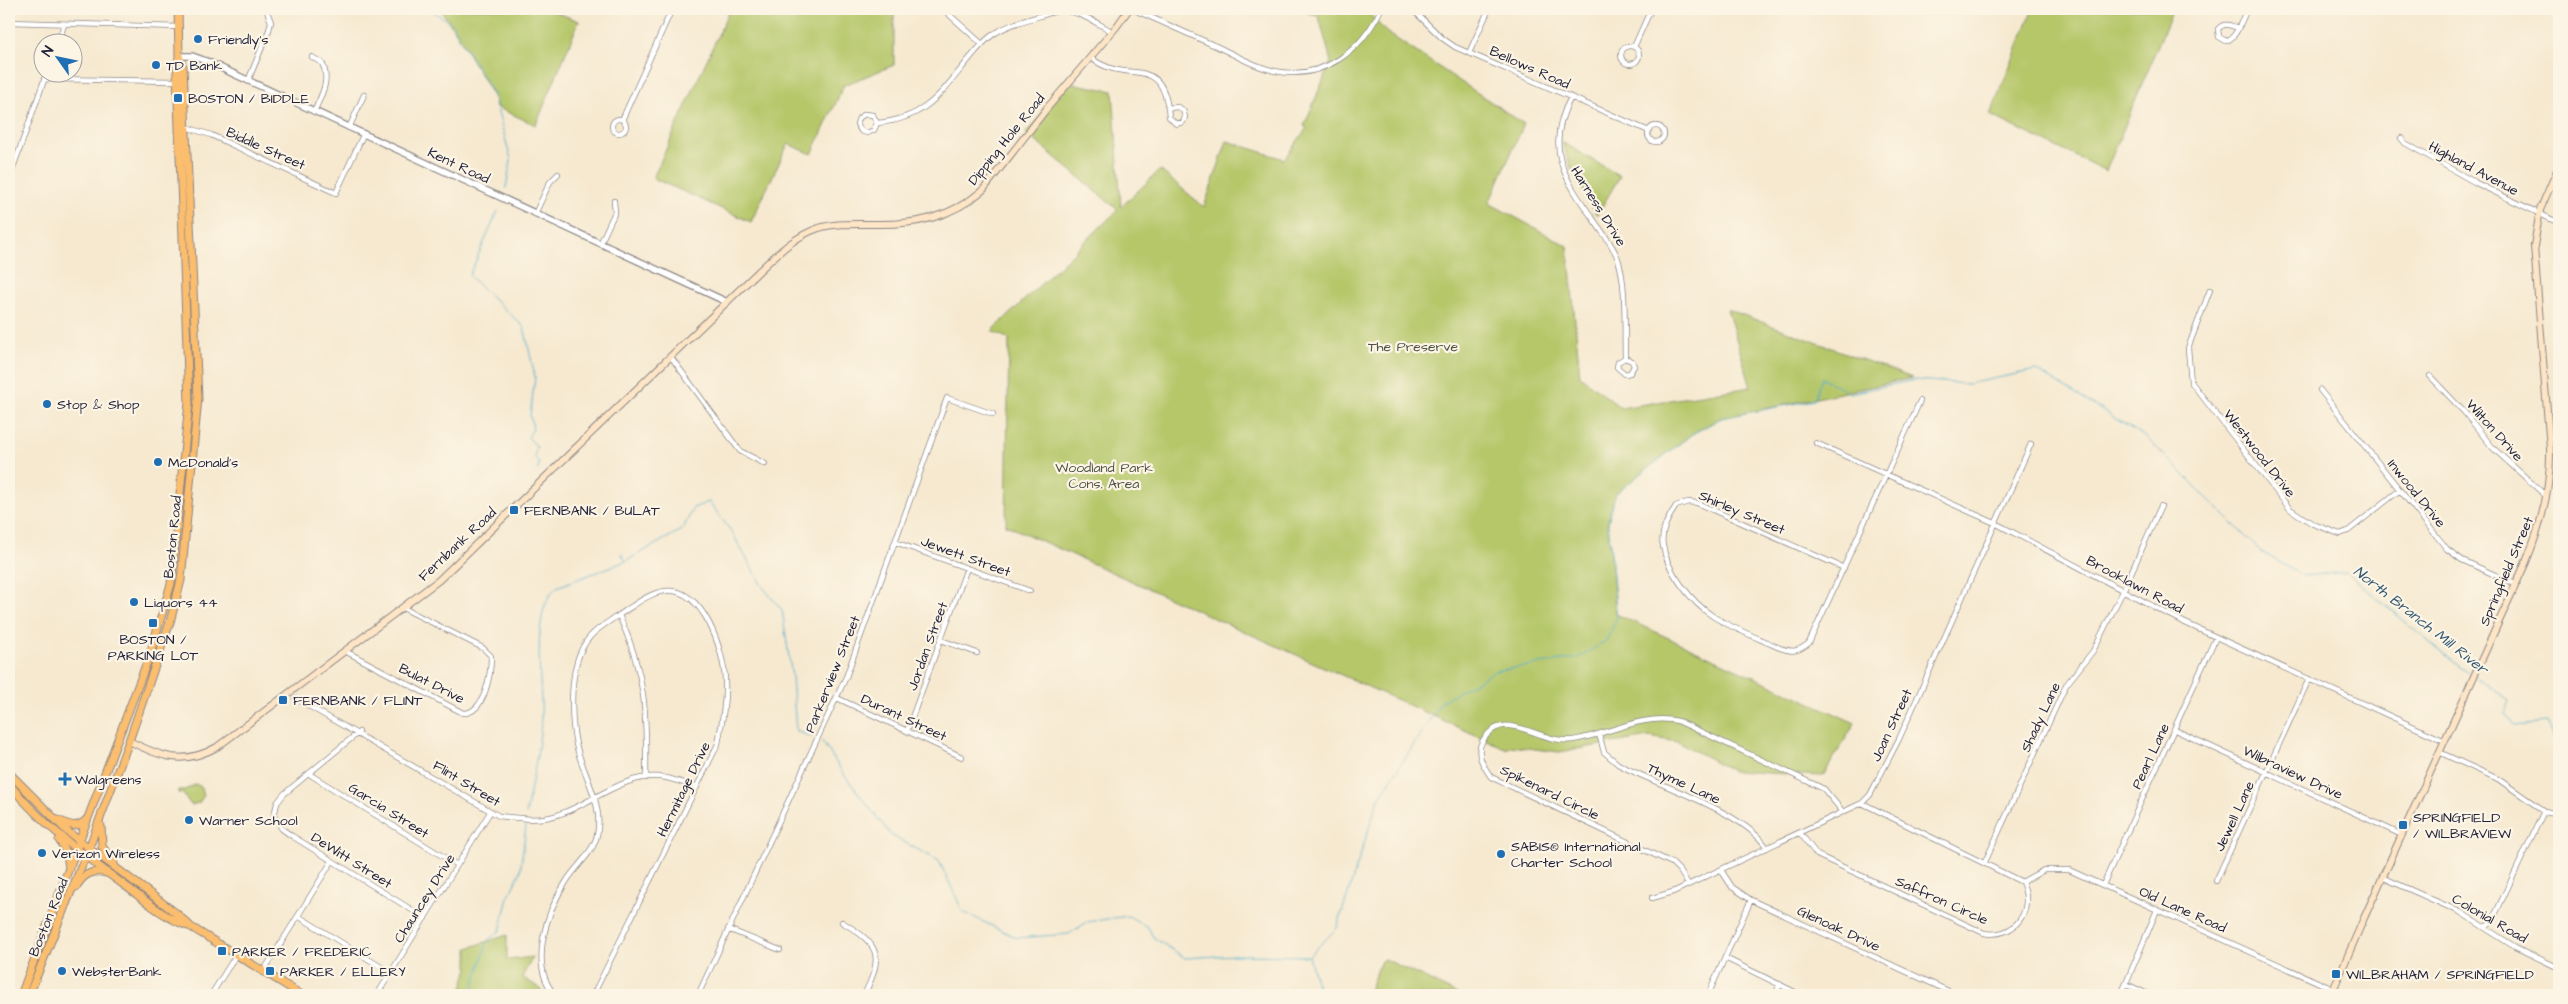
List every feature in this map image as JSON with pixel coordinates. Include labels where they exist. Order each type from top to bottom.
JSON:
[{"type":"main road","name":"Boston Road","points":[[21,995],[163,617],[174,567],[189,402],[177,81],[180,56],[178,9]]},
{"type":"main road","name":"Dipping Hole Road","points":[[782,249],[807,233],[820,228],[834,225],[893,225],[926,221],[950,212],[971,200],[983,190],[1131,9]]},
{"type":"main road","name":"Boston Road","points":[[29,995],[104,809],[178,596],[197,424],[195,301],[183,67],[180,56]]},
{"type":"main road","name":"Springfield Street","points":[[2332,992],[2537,534],[2550,469],[2550,434],[2534,262],[2534,240],[2539,214],[2559,166]]},
{"type":"main road","name":"Fernbank Road","points":[[129,741],[174,758],[202,756],[217,747],[403,608],[439,580],[782,249]]},
{"type":"main road","points":[[9,773],[49,815],[80,842],[123,873],[191,927]]},
{"type":"main road","points":[[9,784],[67,851],[69,866],[66,878]]},
{"type":"main road","points":[[104,809],[100,838],[102,846],[123,873]]},
{"type":"main road","points":[[49,815],[70,826],[77,826],[86,821],[90,814]]},
{"type":"main road","points":[[40,819],[86,857],[160,911],[191,927],[302,995]]},
{"type":"main road","points":[[66,905],[86,874],[102,872],[114,878]]},
{"type":"street","points":[[9,17],[12,9]]},
{"type":"street","points":[[248,81],[269,30],[271,22],[266,9]]},
{"type":"street","points":[[622,120],[672,9]]},
{"type":"street","points":[[943,9],[982,44]]},
{"type":"street","points":[[1131,9],[1261,66],[1276,71],[1296,72],[1328,66],[1352,51],[1363,39],[1381,9]]},
{"type":"street","name":"Bellows Road","points":[[1412,9],[1442,38],[1469,53],[1649,131]]},
{"type":"street","points":[[1469,53],[1489,9]]},
{"type":"street","points":[[1634,47],[1651,9]]},
{"type":"street","points":[[2238,28],[2224,25],[2218,29],[2219,36],[2222,40],[2230,40],[2238,28],[2247,9]]},
{"type":"street","points":[[877,123],[904,118],[926,108],[982,44],[990,36],[1003,29],[1059,10],[1077,13],[1112,32]]},
{"type":"street","points":[[9,22],[179,27]]},
{"type":"street","points":[[62,32],[64,25]]},
{"type":"street","name":"Kent Road","points":[[180,56],[198,58],[727,302]]},
{"type":"street","points":[[312,57],[322,63],[326,77],[324,89],[314,112]]},
{"type":"street","points":[[1091,58],[1107,67],[1154,77],[1164,87],[1169,117],[1173,123],[1178,124],[1184,120],[1185,115],[1182,109],[1168,108]]},
{"type":"street","points":[[82,80],[177,81]]},
{"type":"street","points":[[9,179],[43,82]]},
{"type":"street","points":[[349,128],[364,95]]},
{"type":"street","name":"Harness Drive","points":[[1571,97],[1559,126],[1559,158],[1571,187],[1618,258],[1622,285],[1625,358]]},
{"type":"street","points":[[867,113],[875,117],[877,123],[874,130],[867,133],[860,130],[857,124],[859,118],[867,113]]},
{"type":"street","name":"Biddle Street","points":[[186,127],[211,135],[336,193],[363,135]]},
{"type":"street","name":"Highland Avenue","points":[[2401,138],[2404,143],[2559,223]]},
{"type":"street","points":[[535,214],[550,182],[558,174]]},
{"type":"street","points":[[600,244],[615,212],[614,200]]},
{"type":"street","name":"Westwood Drive","points":[[2210,290],[2188,348],[2191,382],[2290,509],[2307,522],[2340,534],[2348,531],[2400,490]]},
{"type":"street","points":[[671,357],[740,451],[765,464]]},
{"type":"street","name":"Wilton Drive","points":[[2430,376],[2465,413],[2493,448],[2546,496]]},
{"type":"street","name":"Inwood Drive","points":[[2320,390],[2453,555],[2515,584]]},
{"type":"street","name":"Parkerview Street","points":[[698,995],[837,698],[947,398],[993,414]]},
{"type":"street","name":"Shirley Street","points":[[1844,568],[1697,503],[1688,502],[1676,506],[1664,530],[1662,544],[1667,560],[1700,606],[1722,622],[1790,652],[1800,650],[1809,643],[1888,475],[1920,401]]},
{"type":"street","name":"Brooklawn Road","points":[[1816,443],[1996,523],[2123,592],[2216,637],[2445,740]]},
{"type":"street","name":"Joan Street","points":[[1652,898],[1673,892],[1862,803],[1876,786],[1899,738],[2031,444]]},
{"type":"street","name":"Shady Lane","points":[[1986,862],[2066,685],[2093,651],[2123,592],[2161,506]]},
{"type":"street","name":"Jewett Street","points":[[895,542],[1030,591]]},
{"type":"street","name":"Jordan Street","points":[[907,731],[967,568]]},
{"type":"street","name":"Hermitage Drive","points":[[555,995],[546,979],[543,964],[543,948],[548,918],[567,880],[595,842],[598,822],[594,798],[578,753],[573,709],[574,667],[581,649],[591,634],[643,599],[667,590],[679,592],[696,604],[710,624],[723,665],[725,678],[724,712],[718,744],[593,995]]},
{"type":"street","name":"Bulat Drive","points":[[345,651],[463,712],[471,713],[476,710],[484,690],[491,656],[482,648],[403,608]]},
{"type":"street","points":[[619,615],[634,649],[643,684],[647,738],[646,778]]},
{"type":"street","name":"Pearl Lane","points":[[2104,885],[2216,637]]},
{"type":"street","points":[[941,640],[977,653]]},
{"type":"street","name":"Jewell Lane","points":[[2216,881],[2309,679]]},
{"type":"street","name":"Flint Street","points":[[295,698],[359,732],[490,812],[520,819],[559,815],[594,798],[646,778],[660,777],[697,787]]},
{"type":"street","name":"Durant Street","points":[[837,698],[962,756]]},
{"type":"street","name":"Spikenard Circle","points":[[1688,884],[1672,863],[1491,777],[1483,766],[1480,754],[1480,745],[1486,736],[1501,726],[1510,725],[1546,738],[1564,741],[1599,734],[1650,720],[1666,718],[1678,721],[1824,789],[1843,812]]},
{"type":"street","name":"Wilbraview Drive","points":[[2175,730],[2402,835]]},
{"type":"street","name":"DeWitt Street","points":[[359,732],[279,799],[274,816],[282,829],[425,918]]},
{"type":"street","name":"Thyme Lane","points":[[1599,734],[1604,752],[1618,764],[1738,822],[1761,838],[1767,848]]},
{"type":"street","points":[[2439,752],[2492,776],[2544,811],[2559,814]]},
{"type":"street","name":"Garcia Street","points":[[309,774],[457,865]]},
{"type":"street","points":[[1862,803],[1986,862],[2022,882]]},
{"type":"street","points":[[2486,927],[2492,921],[2544,811]]},
{"type":"street","name":"Chauncey Drive","points":[[377,995],[490,812]]},
{"type":"street","name":"Saffron Circle","points":[[1800,833],[1817,855],[1984,932],[1996,934],[2006,932],[2019,921],[2027,905],[2022,882]]},
{"type":"street","points":[[263,972],[332,861]]},
{"type":"street","name":"Old Lane Road","points":[[2022,882],[2039,871],[2058,868],[2074,872],[2332,992]]},
{"type":"street","name":"Glenoak Drive","points":[[1721,870],[1732,887],[1751,900],[1957,995]]},
{"type":"street","name":"Colonial Road","points":[[2382,878],[2455,909],[2515,947],[2559,968]]},
{"type":"street","points":[[1708,995],[1751,900]]},
{"type":"street","points":[[2121,995],[2157,910]]},
{"type":"street","points":[[298,916],[390,973]]},
{"type":"street","points":[[842,922],[867,938],[876,953],[876,970],[864,995]]},
{"type":"street","points":[[728,929],[780,950]]},
{"type":"street","points":[[211,995],[236,955]]},
{"type":"street","points":[[1725,958],[1801,995]]},
{"type":"street","points":[[1775,995],[1780,984]]},
{"type":"street","points":[[2126,984],[2150,995]]},
{"type":"green space","points":[[440,9],[547,9],[579,21],[536,125],[496,107],[494,98],[456,32]]},
{"type":"green space","points":[[730,9],[894,9],[894,65],[844,85],[812,154],[788,144],[751,222],[653,178]]},
{"type":"green space","points":[[1300,9],[1365,9],[1386,32],[1524,124],[1489,203],[1568,246],[1580,376],[1621,408],[1751,387],[1727,309],[1912,378],[1721,418],[1692,434],[1615,494],[1608,522],[1616,614],[1855,723],[1823,776],[1733,771],[1678,742],[1649,737],[1559,752],[1511,746],[1507,749],[1006,525],[1009,339],[992,331],[1118,210],[1026,133],[1070,83],[1113,91],[1121,207],[1160,170],[1204,207],[1227,141],[1284,159],[1307,128],[1304,126],[1331,61],[1319,17]]},
{"type":"green space","points":[[2033,9],[2173,9],[2106,171],[1990,115]]},
{"type":"green space","points":[[1562,142],[1620,176],[1597,215],[1572,171]]},
{"type":"green space","points":[[196,784],[201,787],[204,795],[199,803],[191,805],[183,794],[178,793],[178,790],[185,790]]},
{"type":"green space","points":[[507,935],[507,960],[533,957],[522,977],[541,989],[541,995],[460,995],[468,968],[468,948]]},
{"type":"green space","points":[[1385,959],[1459,995],[1367,995],[1381,961]]},
{"type":"waterway","points":[[430,9],[452,24],[494,97],[511,160],[506,188]]},
{"type":"waterway","points":[[498,211],[469,276],[524,327],[535,377],[530,416],[533,429],[528,437],[537,447],[534,456],[539,462],[538,470]]},
{"type":"waterway","name":"North Branch Mill River","points":[[822,741],[845,776],[891,835],[939,861],[963,912],[1017,938],[1069,934],[1087,922],[1128,916],[1148,927],[1153,937],[1185,958],[1234,955],[1309,956],[1337,928],[1378,800],[1442,701],[1495,671],[1578,658],[1606,641],[1617,618],[1608,522],[1615,494],[1692,434],[1721,418],[1814,400],[1822,378],[1850,393],[1915,380],[1968,384],[2036,370],[2147,438],[2260,551],[2303,576],[2346,572],[2453,662],[2472,675]]},
{"type":"waterway","name":"North Branch Mill River","points":[[526,814],[540,731],[540,630],[548,598],[557,587],[626,561],[683,529],[693,508],[709,502],[731,531],[762,586],[782,610],[792,677],[796,731],[812,737]]},
{"type":"waterway","points":[[622,554],[625,560]]},
{"type":"waterway","name":"North Branch Mill River","points":[[2477,678],[2510,700],[2505,714],[2514,726],[2547,723],[2559,747]]},
{"type":"waterway","name":"North Branch Mill River","points":[[471,995],[488,940],[500,931],[508,897],[520,873],[526,826]]},
{"type":"waterway","points":[[1309,957],[1320,995]]},
{"type":"place","name":"Friendly's","points":[[198,39]]},
{"type":"place","name":"TD Bank","points":[[156,65]]},
{"type":"place","name":"BOSTON / BIDDLE","points":[[178,98]]},
{"type":"place","name":"Stop & Shop","points":[[47,404]]},
{"type":"place","name":"McDonald's","points":[[158,462]]},
{"type":"place","name":"FERNBANK / BULAT","points":[[514,510]]},
{"type":"place","name":"Liquors 44","points":[[134,602]]},
{"type":"place","name":"BOSTON / PARKING LOT","points":[[153,623]]},
{"type":"place","name":"FERNBANK / FLINT","points":[[283,700]]},
{"type":"place","name":"Walgreens","points":[[65,779]]},
{"type":"place","name":"Warner School","points":[[189,820]]},
{"type":"place","name":"SPRINGFIELD / WILBRAVIEW","points":[[2403,825]]},
{"type":"place","name":"Verizon Wireless","points":[[42,853]]},
{"type":"place","name":"SABIS® International Charter School","points":[[1501,854]]},
{"type":"place","name":"PARKER / FREDERIC","points":[[222,951]]},
{"type":"place","name":"WebsterBank","points":[[62,971]]},
{"type":"place","name":"PARKER / ELLERY","points":[[270,971]]},
{"type":"place","name":"WILBRAHAM / SPRINGFIELD","points":[[2336,974]]},
{"type":"park label","name":"The Preserve","points":[[1413,346]]},
{"type":"park label","name":"Woodland Park Cons. Area","points":[[1104,476]]}]
